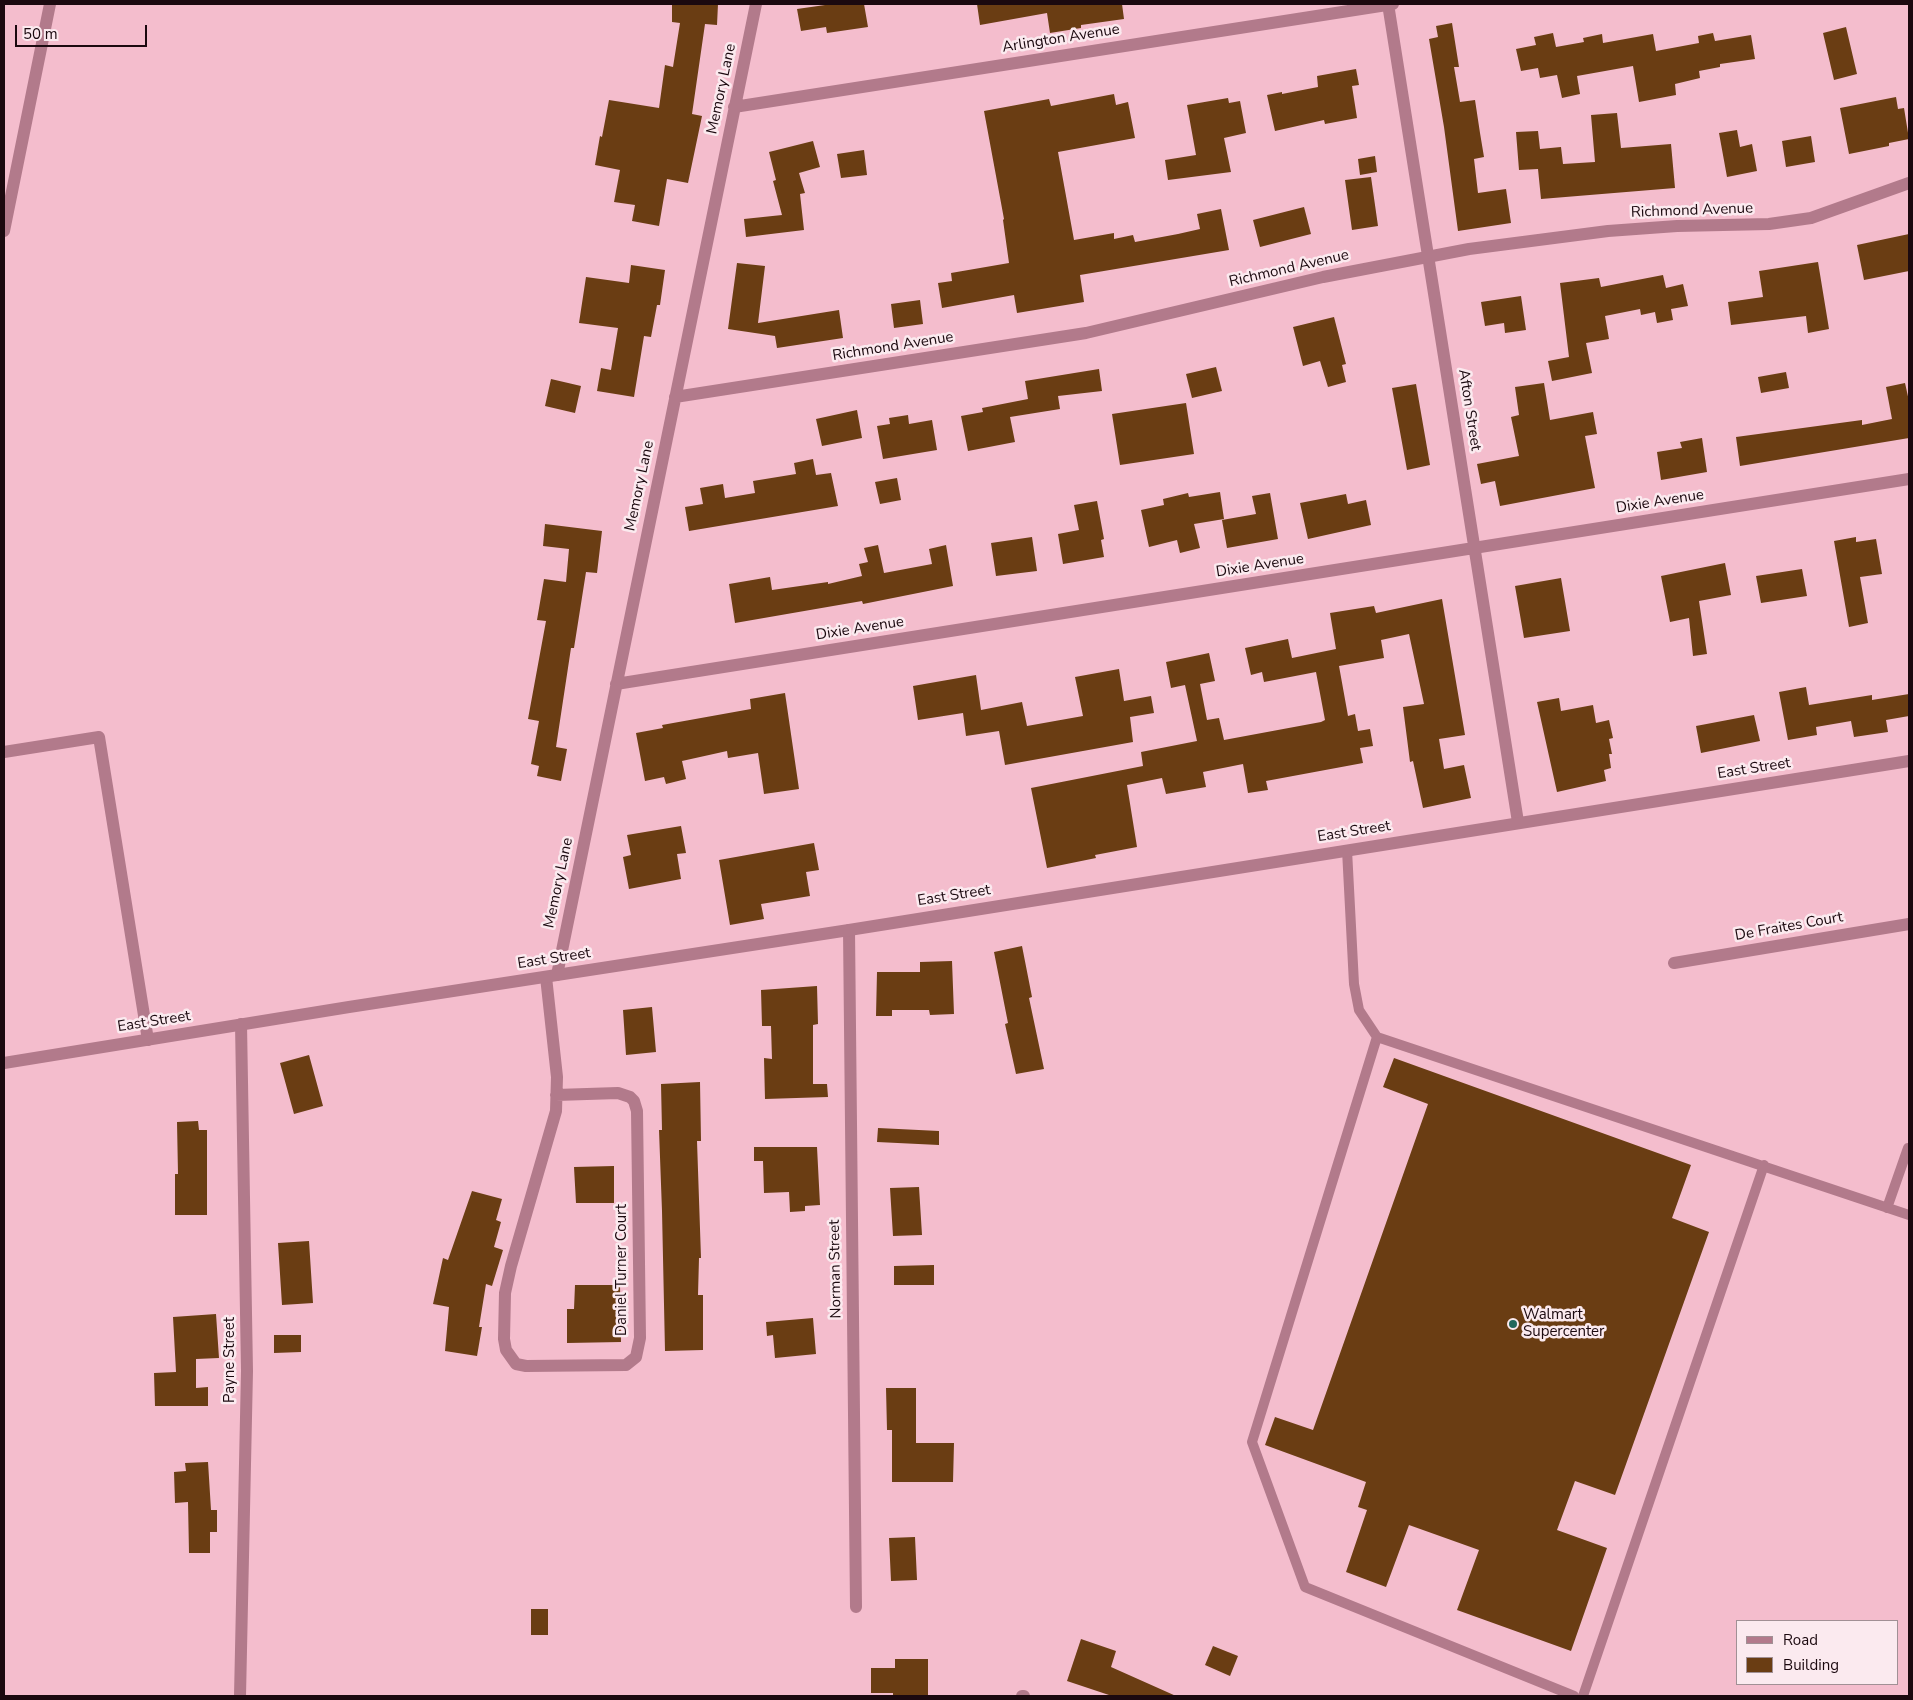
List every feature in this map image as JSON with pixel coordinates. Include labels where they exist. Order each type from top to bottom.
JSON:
[{"type":"street","points":[[4,231],[50,4]]},
{"type":"street","name":"Memory Lane","points":[[551,976],[616,684],[756,4]]},
{"type":"street","name":"Arlington Avenue","points":[[734,107],[1389,4]]},
{"type":"street","name":"Afton Street","points":[[1389,4],[1518,822]]},
{"type":"street","name":"Richmond Avenue","points":[[675,397],[1086,333],[1323,277],[1470,249],[1608,231],[1678,226],[1768,224],[1810,218],[1909,183]]},
{"type":"street","name":"Dixie Avenue","points":[[616,684],[1909,479]]},
{"type":"street","points":[[4,752],[99,737],[148,1040]]},
{"type":"street","name":"East Street","points":[[4,1064],[241,1024],[849,930],[1909,761]]},
{"type":"street","name":"De Fraites Court","points":[[1674,963],[1909,924]]},
{"type":"street","name":"Norman Street","points":[[849,930],[856,1607]]},
{"type":"street","name":"Daniel Turner Court","points":[[551,976],[557,1077],[556,1095],[556,1111],[511,1266],[505,1294],[504,1339],[506,1350],[516,1364],[526,1366],[626,1364],[636,1357],[640,1338],[636,1106],[634,1100],[630,1097],[618,1093],[556,1095]]},
{"type":"street","name":"Payne Street","points":[[240,1696],[248,1371],[241,1024]]},
{"type":"lane","points":[[1347,850],[1354,984],[1359,1010],[1377,1037],[1909,1215]]},
{"type":"lane","points":[[1377,1037],[1252,1442],[1305,1587],[1574,1696]]},
{"type":"lane","points":[[1887,1208],[1909,1148]]},
{"type":"lane","points":[[1583,1696],[1764,1165]]},
{"type":"building","points":[[672,4],[718,4],[717,25],[705,24],[692,114],[702,116],[688,183],[667,179],[659,226],[632,221],[635,205],[614,202],[620,170],[595,165],[609,100],[659,108],[665,65],[673,67],[680,23],[672,22]]},
{"type":"building","points":[[832,4],[864,4],[868,27],[827,33],[826,27],[801,31],[797,9]]},
{"type":"building","points":[[977,4],[1122,4],[1124,19],[1081,25],[1081,28],[1050,33],[1047,13],[980,25]]},
{"type":"building","points":[[1452,23],[1459,67],[1454,67],[1460,102],[1475,100],[1484,157],[1474,159],[1478,193],[1506,189],[1511,223],[1458,231],[1444,127],[1429,39],[1438,37],[1436,26]]},
{"type":"building","points":[[1846,27],[1857,74],[1834,80],[1823,33]]},
{"type":"building","points":[[1553,33],[1556,47],[1584,42],[1583,38],[1602,34],[1603,43],[1653,34],[1656,51],[1699,43],[1698,36],[1713,33],[1715,41],[1751,35],[1755,59],[1720,64],[1720,67],[1699,71],[1700,78],[1675,84],[1676,95],[1639,102],[1633,66],[1577,76],[1580,94],[1562,98],[1557,75],[1540,78],[1538,68],[1521,71],[1516,49],[1536,45],[1534,37]]},
{"type":"building","points":[[1356,69],[1359,85],[1352,86],[1357,118],[1325,124],[1324,120],[1275,131],[1267,95],[1318,87],[1317,76]]},
{"type":"building","points":[[1114,94],[1116,105],[1128,102],[1135,138],[1058,152],[1074,240],[1114,233],[1114,239],[1133,235],[1135,242],[1178,234],[1200,229],[1197,214],[1221,209],[1229,250],[1080,275],[1084,302],[1017,313],[1014,295],[942,308],[938,283],[952,281],[951,273],[1009,263],[1004,219],[984,111],[1049,99],[1051,106]]},
{"type":"building","points":[[1896,97],[1898,109],[1904,108],[1909,139],[1889,143],[1889,146],[1849,154],[1840,108]]},
{"type":"building","points":[[1228,98],[1229,103],[1240,101],[1246,133],[1224,138],[1231,172],[1168,180],[1165,160],[1196,155],[1187,105]]},
{"type":"building","points":[[1617,113],[1621,148],[1671,144],[1675,188],[1541,199],[1538,169],[1519,170],[1516,132],[1538,131],[1540,149],[1561,147],[1563,164],[1595,162],[1591,115]]},
{"type":"building","points":[[1737,130],[1740,147],[1752,144],[1757,171],[1727,177],[1719,133]]},
{"type":"building","points":[[1811,136],[1815,162],[1786,167],[1782,141]]},
{"type":"building","points":[[813,141],[820,167],[799,173],[805,193],[800,194],[804,230],[746,237],[744,219],[782,215],[773,181],[776,180],[769,152]]},
{"type":"building","points":[[864,150],[867,175],[841,178],[837,154]]},
{"type":"building","points":[[1375,156],[1377,172],[1360,175],[1358,159]]},
{"type":"building","points":[[1371,177],[1378,226],[1352,230],[1345,180]]},
{"type":"building","points":[[1304,207],[1311,234],[1260,247],[1253,220]]},
{"type":"building","points":[[1909,234],[1909,271],[1864,280],[1857,245]]},
{"type":"building","points":[[1818,262],[1829,329],[1808,333],[1806,316],[1731,325],[1728,302],[1763,297],[1759,271]]},
{"type":"building","points":[[737,263],[765,266],[758,323],[839,310],[843,338],[777,348],[775,336],[728,329]]},
{"type":"building","points":[[631,265],[665,270],[660,305],[657,305],[651,337],[644,336],[634,397],[597,391],[601,368],[611,370],[618,328],[579,323],[586,277],[629,283]]},
{"type":"building","points":[[1663,275],[1666,288],[1683,284],[1688,306],[1671,309],[1673,320],[1657,323],[1655,312],[1641,315],[1640,309],[1605,316],[1609,339],[1586,343],[1592,373],[1552,381],[1548,361],[1569,357],[1560,283],[1599,278],[1601,287]]},
{"type":"building","points":[[1521,296],[1526,330],[1505,333],[1504,323],[1485,326],[1481,302]]},
{"type":"building","points":[[920,300],[923,324],[894,328],[891,304]]},
{"type":"building","points":[[1334,317],[1346,364],[1342,365],[1346,382],[1328,387],[1320,361],[1303,366],[1293,327]]},
{"type":"building","points":[[1216,367],[1222,391],[1192,398],[1186,374]]},
{"type":"building","points":[[1099,369],[1102,391],[1058,396],[1060,409],[1010,417],[1015,442],[968,451],[961,416],[983,412],[982,408],[1028,399],[1025,381]]},
{"type":"building","points":[[1786,372],[1789,388],[1761,393],[1758,377]]},
{"type":"building","points":[[551,379],[581,386],[575,413],[545,406]]},
{"type":"building","points":[[1544,383],[1550,420],[1593,412],[1597,434],[1585,436],[1595,488],[1500,506],[1495,481],[1481,484],[1477,464],[1519,456],[1511,417],[1519,415],[1515,387]]},
{"type":"building","points":[[1905,383],[1909,401],[1909,438],[1740,466],[1736,437],[1862,420],[1862,425],[1892,419],[1886,387]]},
{"type":"building","points":[[1416,384],[1430,465],[1407,470],[1392,388]]},
{"type":"building","points":[[1186,403],[1194,454],[1120,465],[1112,414]]},
{"type":"building","points":[[857,410],[862,438],[822,446],[816,419]]},
{"type":"building","points":[[908,415],[909,424],[932,420],[937,450],[883,459],[877,426],[890,424],[889,418]]},
{"type":"building","points":[[1702,438],[1707,472],[1661,480],[1657,452],[1682,448],[1680,442]]},
{"type":"building","points":[[813,459],[816,475],[831,473],[838,506],[689,531],[685,507],[703,504],[700,488],[723,484],[725,498],[755,493],[753,481],[796,474],[794,463]]},
{"type":"building","points":[[897,478],[901,500],[880,504],[875,482]]},
{"type":"building","points":[[1220,492],[1224,519],[1194,524],[1200,548],[1180,553],[1177,540],[1149,547],[1141,510],[1164,505],[1163,499],[1188,493],[1189,497]]},
{"type":"building","points":[[1270,493],[1278,539],[1227,548],[1222,520],[1256,514],[1252,496]]},
{"type":"building","points":[[1346,494],[1348,504],[1366,500],[1371,525],[1308,539],[1300,503]]},
{"type":"building","points":[[1097,501],[1104,539],[1101,540],[1104,557],[1063,564],[1058,534],[1079,530],[1074,505]]},
{"type":"building","points":[[545,524],[602,531],[597,573],[586,572],[574,648],[571,648],[556,747],[567,749],[561,781],[537,776],[539,766],[531,764],[539,721],[528,719],[546,621],[537,620],[544,579],[566,582],[569,549],[543,546]]},
{"type":"building","points":[[1032,537],[1037,571],[996,576],[991,543]]},
{"type":"building","points":[[1856,537],[1856,542],[1876,539],[1882,574],[1860,577],[1868,623],[1849,627],[1834,541]]},
{"type":"building","points":[[878,545],[884,573],[932,564],[929,549],[946,545],[953,586],[863,604],[862,601],[735,623],[729,584],[770,577],[772,590],[828,582],[828,584],[862,576],[859,564],[868,562],[864,548]]},
{"type":"building","points":[[1725,563],[1731,595],[1699,601],[1707,654],[1693,656],[1689,618],[1670,622],[1661,576]]},
{"type":"building","points":[[1802,569],[1807,596],[1761,603],[1756,576]]},
{"type":"building","points":[[1561,578],[1570,631],[1524,638],[1515,586]]},
{"type":"building","points":[[1442,599],[1465,735],[1439,739],[1444,769],[1464,765],[1471,798],[1423,808],[1413,761],[1410,762],[1403,707],[1424,704],[1409,634],[1381,640],[1384,658],[1339,666],[1348,716],[1355,714],[1358,731],[1370,729],[1373,746],[1360,748],[1363,763],[1266,781],[1268,790],[1248,793],[1243,764],[1203,772],[1206,787],[1166,794],[1162,778],[1127,785],[1137,847],[1095,855],[1096,858],[1047,868],[1031,788],[1143,766],[1141,752],[1197,741],[1185,685],[1171,688],[1166,662],[1209,653],[1215,681],[1200,684],[1207,720],[1219,718],[1224,740],[1321,722],[1325,720],[1316,672],[1264,682],[1262,672],[1251,675],[1245,648],[1288,639],[1292,658],[1336,649],[1330,613],[1374,606],[1376,613]]},
{"type":"building","points":[[1119,669],[1124,701],[1151,696],[1154,713],[1130,717],[1133,742],[1005,765],[999,731],[966,736],[963,713],[918,720],[913,686],[976,675],[981,710],[1022,702],[1027,726],[1083,716],[1075,677]]},
{"type":"building","points":[[1806,687],[1809,705],[1872,695],[1872,700],[1909,694],[1909,716],[1886,720],[1888,732],[1854,737],[1851,721],[1816,727],[1817,735],[1788,740],[1779,692]]},
{"type":"building","points":[[785,693],[799,789],[764,794],[758,753],[728,758],[727,751],[682,761],[686,779],[666,784],[664,777],[645,781],[636,733],[663,728],[662,725],[751,709],[750,699]]},
{"type":"building","points":[[1559,698],[1561,711],[1593,705],[1596,723],[1609,720],[1613,738],[1609,739],[1612,754],[1609,754],[1611,768],[1604,770],[1606,781],[1557,792],[1537,702]]},
{"type":"building","points":[[1754,715],[1760,741],[1701,753],[1696,726]]},
{"type":"building","points":[[681,826],[686,853],[677,854],[681,879],[629,889],[623,857],[631,855],[627,835]]},
{"type":"building","points":[[814,843],[819,870],[806,872],[810,896],[761,904],[764,919],[730,925],[719,860]]},
{"type":"building","points":[[1022,946],[1032,997],[1029,998],[1044,1069],[1016,1074],[1005,1024],[1008,1023],[994,952]]},
{"type":"building","points":[[952,961],[954,1014],[930,1015],[929,1010],[892,1010],[892,1016],[876,1016],[877,972],[920,972],[920,962]]},
{"type":"building","points":[[817,986],[818,1024],[813,1025],[813,1084],[827,1084],[828,1097],[765,1099],[764,1058],[772,1059],[771,1026],[762,1026],[761,990]]},
{"type":"building","points":[[652,1007],[656,1052],[626,1055],[623,1010]]},
{"type":"building","points":[[309,1055],[323,1106],[294,1114],[280,1063]]},
{"type":"building","name":"Walmart Supercenter","points":[[1394,1058],[1691,1165],[1672,1218],[1709,1232],[1615,1495],[1575,1481],[1557,1530],[1607,1548],[1571,1651],[1457,1610],[1479,1550],[1409,1525],[1386,1587],[1346,1572],[1367,1510],[1358,1507],[1366,1482],[1265,1445],[1275,1417],[1313,1430],[1428,1104],[1383,1087]]},
{"type":"building","points":[[700,1082],[701,1141],[697,1141],[701,1258],[699,1258],[698,1295],[703,1295],[703,1350],[665,1351],[659,1130],[662,1130],[661,1084]]},
{"type":"building","points":[[198,1121],[199,1130],[207,1130],[207,1215],[175,1215],[175,1174],[178,1174],[177,1122]]},
{"type":"building","points":[[878,1128],[939,1131],[939,1145],[877,1142]]},
{"type":"building","points":[[754,1147],[817,1147],[820,1205],[805,1206],[805,1211],[790,1212],[789,1192],[764,1193],[763,1161],[754,1161]]},
{"type":"building","points":[[614,1166],[614,1203],[576,1203],[574,1167]]},
{"type":"building","points":[[919,1187],[922,1235],[893,1236],[890,1188]]},
{"type":"building","points":[[472,1191],[502,1199],[496,1220],[501,1222],[494,1247],[503,1250],[492,1286],[486,1284],[479,1327],[482,1327],[477,1356],[445,1351],[449,1307],[433,1304],[443,1258],[448,1260]]},
{"type":"building","points":[[309,1241],[313,1303],[282,1305],[278,1243]]},
{"type":"building","points":[[934,1265],[934,1285],[894,1285],[894,1266]]},
{"type":"building","points":[[575,1285],[620,1285],[621,1342],[567,1343],[567,1309],[574,1309]]},
{"type":"building","points":[[216,1314],[219,1358],[196,1359],[196,1388],[208,1387],[208,1406],[155,1406],[154,1373],[176,1372],[173,1317]]},
{"type":"building","points":[[813,1318],[816,1354],[775,1358],[773,1335],[767,1336],[766,1322]]},
{"type":"building","points":[[274,1335],[301,1335],[301,1352],[274,1353]]},
{"type":"building","points":[[886,1388],[916,1388],[916,1443],[954,1443],[953,1482],[892,1482],[892,1430],[887,1430]]},
{"type":"building","points":[[208,1462],[211,1510],[217,1510],[217,1532],[210,1532],[210,1553],[189,1553],[188,1502],[175,1503],[174,1472],[186,1471],[185,1463]]},
{"type":"building","points":[[915,1537],[917,1580],[891,1581],[889,1538]]},
{"type":"building","points":[[531,1609],[548,1609],[548,1635],[531,1635]]},
{"type":"building","points":[[1081,1639],[1116,1651],[1111,1667],[1176,1696],[1112,1696],[1067,1681]]},
{"type":"building","points":[[1213,1646],[1238,1656],[1230,1676],[1205,1665]]},
{"type":"building","points":[[895,1659],[928,1659],[928,1696],[893,1696],[893,1693],[871,1693],[871,1668],[895,1668]]},
{"type":"place","name":"Walmart Supercenter","points":[[1513,1324]]}]
